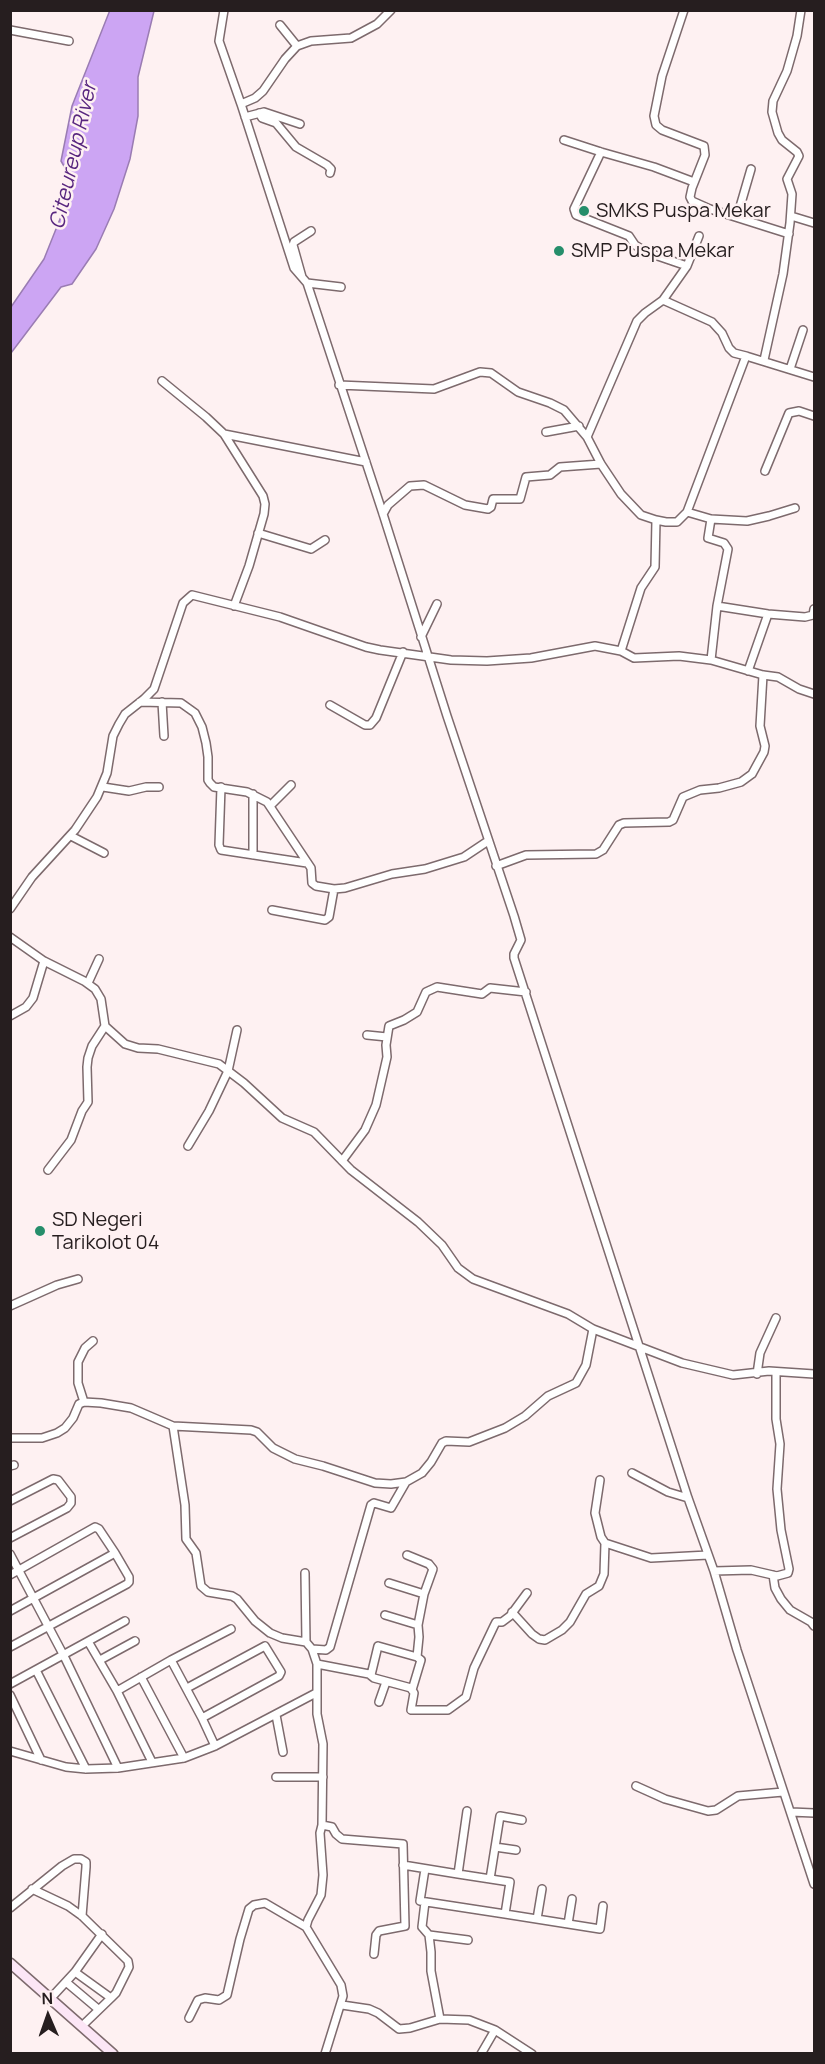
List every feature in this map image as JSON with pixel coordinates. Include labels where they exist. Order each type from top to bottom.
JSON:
[{"type":"main road","points":[[10,1963],[113,2054]]},
{"type":"street","points":[[224,10],[219,41],[294,268],[305,280],[341,286]]},
{"type":"street","points":[[241,104],[255,98],[263,91],[297,46],[311,41],[351,38],[377,24],[391,10]]},
{"type":"street","points":[[684,10],[662,76],[654,116],[656,125],[704,146],[705,155],[690,197],[695,204],[789,234]]},
{"type":"street","points":[[764,360],[783,274],[789,234],[792,194],[787,179],[798,160],[798,154],[778,133],[772,112],[773,101],[788,71],[801,10]]},
{"type":"street","points":[[280,25],[297,46]]},
{"type":"street","points":[[10,30],[69,41]]},
{"type":"street","points":[[245,117],[259,113],[300,124]]},
{"type":"street","points":[[259,113],[262,118],[276,123],[296,147],[327,165],[331,169],[330,173]]},
{"type":"street","points":[[564,140],[654,166],[694,182]]},
{"type":"street","points":[[601,152],[574,209],[576,215],[629,236],[635,245],[646,252],[687,266]]},
{"type":"street","points":[[737,217],[751,169]]},
{"type":"street","points":[[791,216],[814,223]]},
{"type":"street","points":[[311,231],[293,245],[521,940],[514,958],[814,1884]]},
{"type":"street","points":[[587,437],[637,321],[663,300],[687,266],[699,236]]},
{"type":"street","points":[[663,300],[712,322],[734,352],[814,377]]},
{"type":"street","points":[[790,369],[803,330]]},
{"type":"street","points":[[339,385],[434,389],[486,371],[491,373],[518,392],[564,410],[587,437],[601,464],[621,494],[641,515],[666,522],[677,522],[687,512],[746,356]]},
{"type":"street","points":[[162,381],[224,434],[263,496],[265,509],[249,566],[234,606]]},
{"type":"street","points":[[765,471],[789,413],[799,411],[814,416]]},
{"type":"street","points":[[546,432],[579,426]]},
{"type":"street","points":[[224,434],[366,462]]},
{"type":"street","points":[[383,514],[388,505],[410,486],[424,485],[465,506],[488,509],[493,499],[520,499],[526,477],[550,475],[560,467],[601,464]]},
{"type":"street","points":[[687,512],[711,519],[747,521],[795,508]]},
{"type":"street","points":[[711,519],[708,538],[724,543],[728,549],[717,606],[711,660]]},
{"type":"street","points":[[621,651],[641,588],[655,567],[656,520]]},
{"type":"street","points":[[258,533],[311,549],[325,540]]},
{"type":"street","points":[[10,909],[32,877],[82,822],[103,787],[110,765],[116,730],[125,714],[154,689],[178,617],[186,600],[195,596],[280,617],[366,647],[451,660],[487,661],[531,658],[595,646],[621,651],[634,658],[679,656],[711,660],[777,677],[814,694]]},
{"type":"street","points":[[421,637],[436,604]]},
{"type":"street","points":[[717,606],[805,617],[813,615],[814,609]]},
{"type":"street","points":[[748,671],[768,614]]},
{"type":"street","points":[[330,705],[365,725],[370,725],[376,718],[403,652]]},
{"type":"street","points":[[496,866],[526,855],[596,854],[603,850],[619,825],[669,822],[673,820],[683,797],[700,790],[741,782],[752,774],[764,752],[765,746],[760,726],[763,675]]},
{"type":"street","points":[[140,702],[162,702],[189,707],[200,720],[208,758],[208,780],[214,787],[253,794],[270,806],[311,870],[313,884],[322,888],[345,888],[392,874],[425,869],[454,861],[488,841]]},
{"type":"street","points":[[162,702],[164,736]]},
{"type":"street","points":[[270,806],[291,785]]},
{"type":"street","points":[[103,787],[129,791],[146,787],[159,788]]},
{"type":"street","points":[[221,788],[219,848],[224,852],[307,863]]},
{"type":"street","points":[[253,794],[253,855]]},
{"type":"street","points":[[71,836],[104,853]]},
{"type":"street","points":[[272,910],[326,920],[329,917],[334,889]]},
{"type":"street","points":[[10,937],[44,961],[88,983],[95,989],[101,999],[105,1026],[118,1040],[131,1046],[219,1064],[282,1118],[314,1132],[342,1161],[418,1222],[442,1245],[465,1274],[484,1284],[568,1314],[593,1329],[682,1363],[733,1375],[777,1372],[814,1374]]},
{"type":"street","points":[[88,983],[99,959]]},
{"type":"street","points":[[10,1016],[26,1007],[33,998],[44,961]]},
{"type":"street","points":[[342,1161],[365,1130],[376,1105],[387,1057],[389,1026],[417,1012],[426,992],[437,987],[482,994],[490,988],[526,992]]},
{"type":"street","points":[[48,1170],[70,1140],[88,1102],[88,1058],[92,1046],[105,1026]]},
{"type":"street","points":[[188,1146],[209,1111],[228,1071],[237,1030]]},
{"type":"street","points":[[367,1035],[387,1037]]},
{"type":"street","points":[[10,1306],[57,1285],[78,1279]]},
{"type":"street","points":[[758,1374],[760,1353],[776,1318]]},
{"type":"street","points":[[10,1438],[42,1438],[57,1433],[65,1428],[73,1418],[79,1404],[102,1403],[131,1408],[173,1426],[251,1430],[260,1435],[273,1448],[295,1459],[375,1484],[406,1482],[422,1473],[442,1443],[446,1441],[469,1443],[505,1428],[525,1416],[548,1396],[576,1383],[586,1365],[593,1329]]},
{"type":"street","points":[[84,1402],[78,1383],[78,1362],[85,1348],[93,1341]]},
{"type":"street","points":[[714,1571],[751,1570],[777,1576],[788,1573],[790,1565],[781,1530],[777,1489],[780,1444],[776,1419],[777,1372]]},
{"type":"street","points":[[173,1426],[185,1505],[186,1539],[196,1553],[201,1586],[208,1592],[237,1599],[255,1622],[270,1633],[282,1638],[306,1642]]},
{"type":"street","points":[[632,1473],[668,1492],[688,1498]]},
{"type":"street","points":[[10,1501],[53,1479],[58,1480],[70,1497],[71,1503],[67,1508],[10,1538]]},
{"type":"street","points":[[512,1612],[532,1634],[545,1640],[562,1630],[570,1622],[586,1594],[601,1582],[604,1575],[605,1544],[595,1513],[600,1479]]},
{"type":"street","points":[[312,1650],[326,1650],[330,1647],[371,1505],[374,1503],[391,1508],[406,1482]]},
{"type":"street","points":[[10,1575],[95,1527],[99,1529],[129,1577],[129,1582],[10,1647]]},
{"type":"street","points":[[605,1544],[651,1558],[708,1555]]},
{"type":"street","points":[[10,1611],[115,1553]]},
{"type":"street","points":[[10,1554],[64,1656],[118,1768]]},
{"type":"street","points":[[407,1555],[429,1564],[433,1569],[424,1594],[418,1624],[417,1657]]},
{"type":"street","points":[[305,1573],[306,1642],[317,1664],[317,1714],[323,1744],[320,1833],[323,1888],[306,1927]]},
{"type":"street","points":[[773,1575],[781,1599],[790,1610],[814,1626]]},
{"type":"street","points":[[388,1583],[424,1594]]},
{"type":"street","points":[[371,1676],[378,1646],[417,1657],[421,1660],[412,1690],[414,1693],[411,1710],[448,1710],[466,1697],[474,1668],[496,1623],[510,1616],[527,1593]]},
{"type":"street","points":[[385,1615],[418,1624]]},
{"type":"street","points":[[10,1684],[89,1643],[125,1621]]},
{"type":"street","points":[[117,1690],[231,1629]]},
{"type":"street","points":[[100,1660],[135,1641]]},
{"type":"street","points":[[89,1643],[117,1690],[152,1762]]},
{"type":"street","points":[[187,1688],[265,1646],[281,1672],[279,1676],[202,1718]]},
{"type":"street","points":[[171,1660],[215,1746]]},
{"type":"street","points":[[317,1664],[371,1676],[412,1690]]},
{"type":"street","points":[[36,1670],[86,1769]]},
{"type":"street","points":[[141,1677],[184,1758]]},
{"type":"street","points":[[379,1702],[386,1682]]},
{"type":"street","points":[[10,1750],[66,1767],[86,1769],[118,1768],[184,1758],[215,1746],[316,1694]]},
{"type":"street","points":[[10,1695],[41,1760]]},
{"type":"street","points":[[276,1715],[283,1752]]},
{"type":"street","points":[[276,1777],[322,1777]]},
{"type":"street","points":[[636,1786],[665,1799],[708,1811],[716,1810],[738,1796],[783,1792]]},
{"type":"street","points":[[458,1874],[468,1811]]},
{"type":"street","points":[[791,1812],[814,1813]]},
{"type":"street","points":[[490,1879],[500,1816],[522,1820]]},
{"type":"street","points":[[322,1825],[332,1827],[342,1839],[403,1844],[405,1926],[379,1931],[376,1935],[374,1954]]},
{"type":"street","points":[[495,1847],[516,1850]]},
{"type":"street","points":[[10,1908],[74,1859],[83,1860],[86,1867],[82,1916]]},
{"type":"street","points":[[403,1865],[510,1882],[505,1914]]},
{"type":"street","points":[[425,1869],[420,1901],[600,1929],[603,1906]]},
{"type":"street","points":[[32,1889],[68,1906],[82,1916],[128,1961],[129,1967],[116,1993],[82,2026]]},
{"type":"street","points":[[537,1919],[542,1890]]},
{"type":"street","points":[[568,1924],[572,1899]]},
{"type":"street","points":[[425,1902],[422,1927],[429,1935],[431,1971],[440,2019]]},
{"type":"street","points":[[189,2018],[198,2000],[205,1998],[219,2000],[227,1995],[249,1909],[254,1905],[265,1903],[306,1927],[341,1985],[342,2005],[325,2054]]},
{"type":"street","points":[[50,1999],[75,1972],[102,1934]]},
{"type":"street","points":[[429,1935],[468,1940]]},
{"type":"street","points":[[75,1972],[111,1998]]},
{"type":"street","points":[[66,1983],[98,2009]]},
{"type":"street","points":[[342,2005],[369,2009],[399,2029],[411,2028],[440,2019],[469,2020],[495,2030],[532,2054]]},
{"type":"street","points":[[481,2054],[495,2030]]},
{"type":"water","name":"Citeureup River","points":[[110,10],[154,11],[138,77],[138,116],[130,159],[114,209],[96,249],[72,284],[61,287],[11,353],[11,307],[44,259],[70,194],[71,178],[61,161],[72,106]]},
{"type":"place","name":"SMKS Puspa Mekar","points":[[584,211]]},
{"type":"place","name":"SMP Puspa Mekar","points":[[559,251]]},
{"type":"place","name":"SD Negeri Tarikolot 04","points":[[40,1231]]}]
